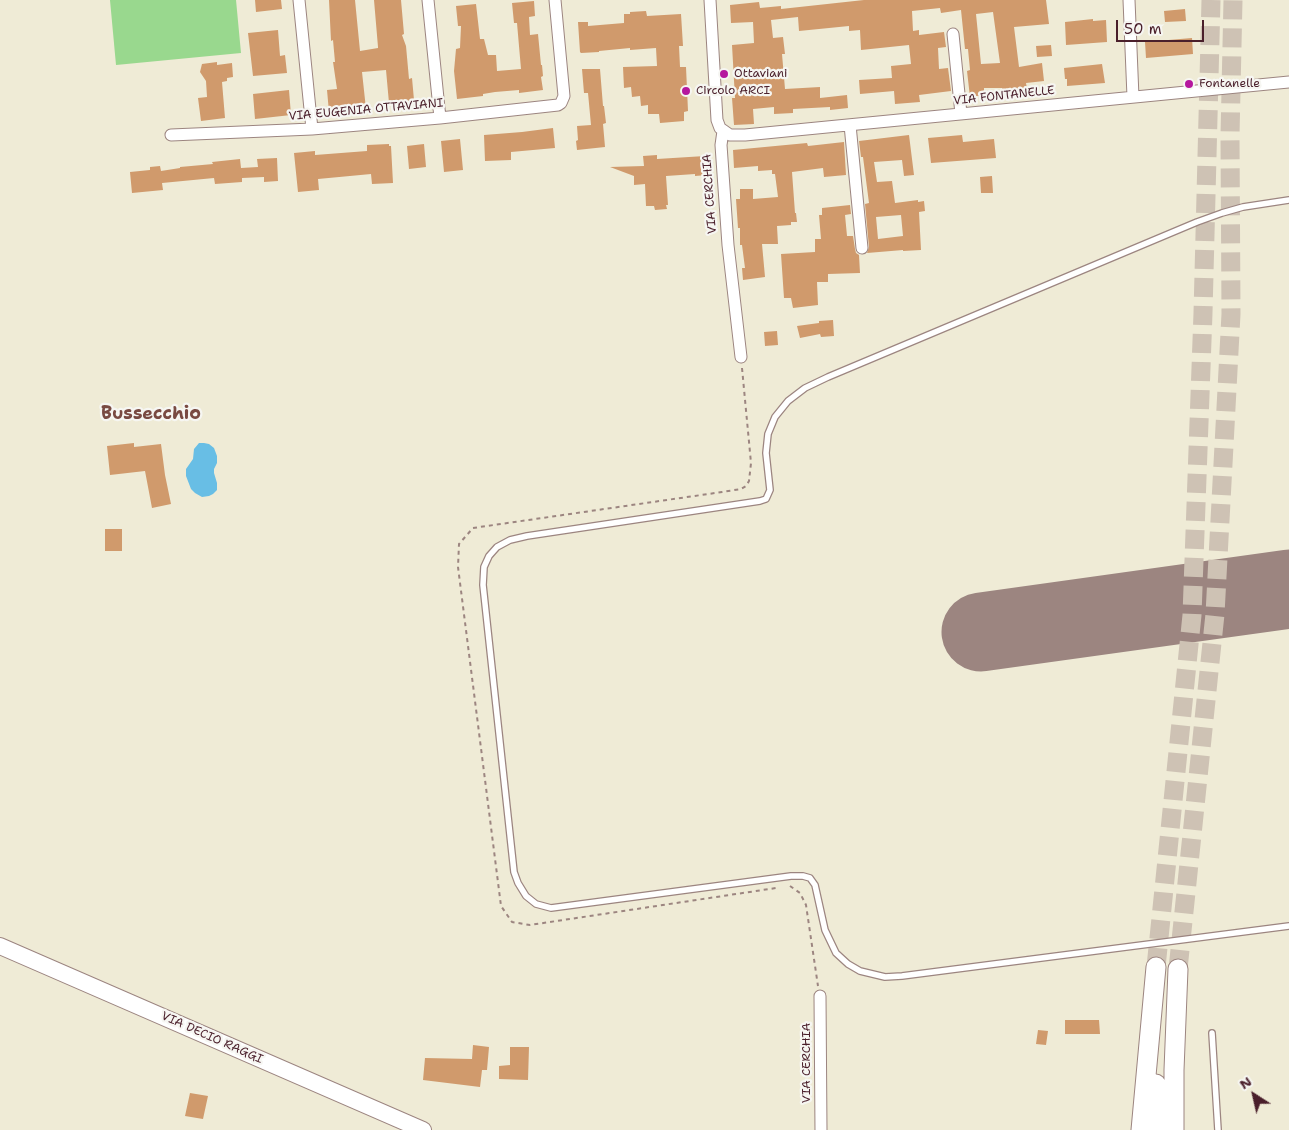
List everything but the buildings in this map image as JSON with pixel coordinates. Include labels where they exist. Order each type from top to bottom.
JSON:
[{"type":"highway","points":[[1141,1130],[1156,967]]},
{"type":"highway","points":[[1174,1130],[1178,969]]},
{"type":"highway","points":[[1154,987],[1157,1130]]},
{"type":"highway","points":[[1176,992],[1187,1130]]},
{"type":"main road","name":"VIA DECIO RAGGI","points":[[0,946],[423,1130]]},
{"type":"street","points":[[299,0],[312,129]]},
{"type":"street","points":[[428,0],[440,118]]},
{"type":"street","name":"VIA EUGENIA OTTAVIANI","points":[[172,135],[312,129],[558,105],[564,96],[555,0]]},
{"type":"street","name":"VIA CERCHIA","points":[[709,0],[717,120],[723,131],[720,145],[741,357]]},
{"type":"street","points":[[1129,0],[1133,97]]},
{"type":"street","points":[[953,34],[961,114]]},
{"type":"street","name":"VIA FONTANELLE","points":[[723,131],[730,134],[745,135],[1289,82]]},
{"type":"street","points":[[850,125],[862,248]]},
{"type":"street","name":"VIA CERCHIA","points":[[820,996],[821,1130]]},
{"type":"lane","points":[[1289,200],[1243,207],[1197,222],[805,388],[788,401],[776,417],[768,434],[766,453],[770,490],[766,499],[760,502],[510,540],[497,547],[489,556],[484,567],[483,585],[514,872],[526,896],[536,904],[551,908],[791,876],[803,876],[810,878],[815,885],[825,930],[836,953],[848,964],[860,971],[886,977],[1289,926]]},
{"type":"lane","points":[[1212,1033],[1218,1130]]},
{"type":"path","points":[[741,357],[751,463],[749,481],[746,486],[741,489],[722,492],[473,528],[459,544],[458,568],[501,906],[512,922],[530,925],[781,887]]},
{"type":"path","points":[[791,886],[800,893],[806,905],[820,996]]},
{"type":"green space","points":[[110,0],[236,0],[241,53],[116,65]]},
{"type":"water","points":[[199,443],[209,444],[214,448],[217,456],[214,473],[217,490],[209,496],[202,497],[191,489],[186,476],[186,469],[193,459],[194,449]]},
{"type":"runway","points":[[981,632],[1289,589]]},
{"type":"tunnel","points":[[1156,967],[1192,615],[1203,313],[1211,0]]},
{"type":"tunnel","points":[[1178,969],[1215,614],[1231,314],[1230,136],[1233,0]]},
{"type":"place","name":"Ottaviani","points":[[724,74]]},
{"type":"place","name":"Fontanelle","points":[[1189,84]]},
{"type":"place","name":"Circolo ARCI","points":[[686,91]]},
{"type":"district","name":"Bussecchio","points":[[151,414]]}]
